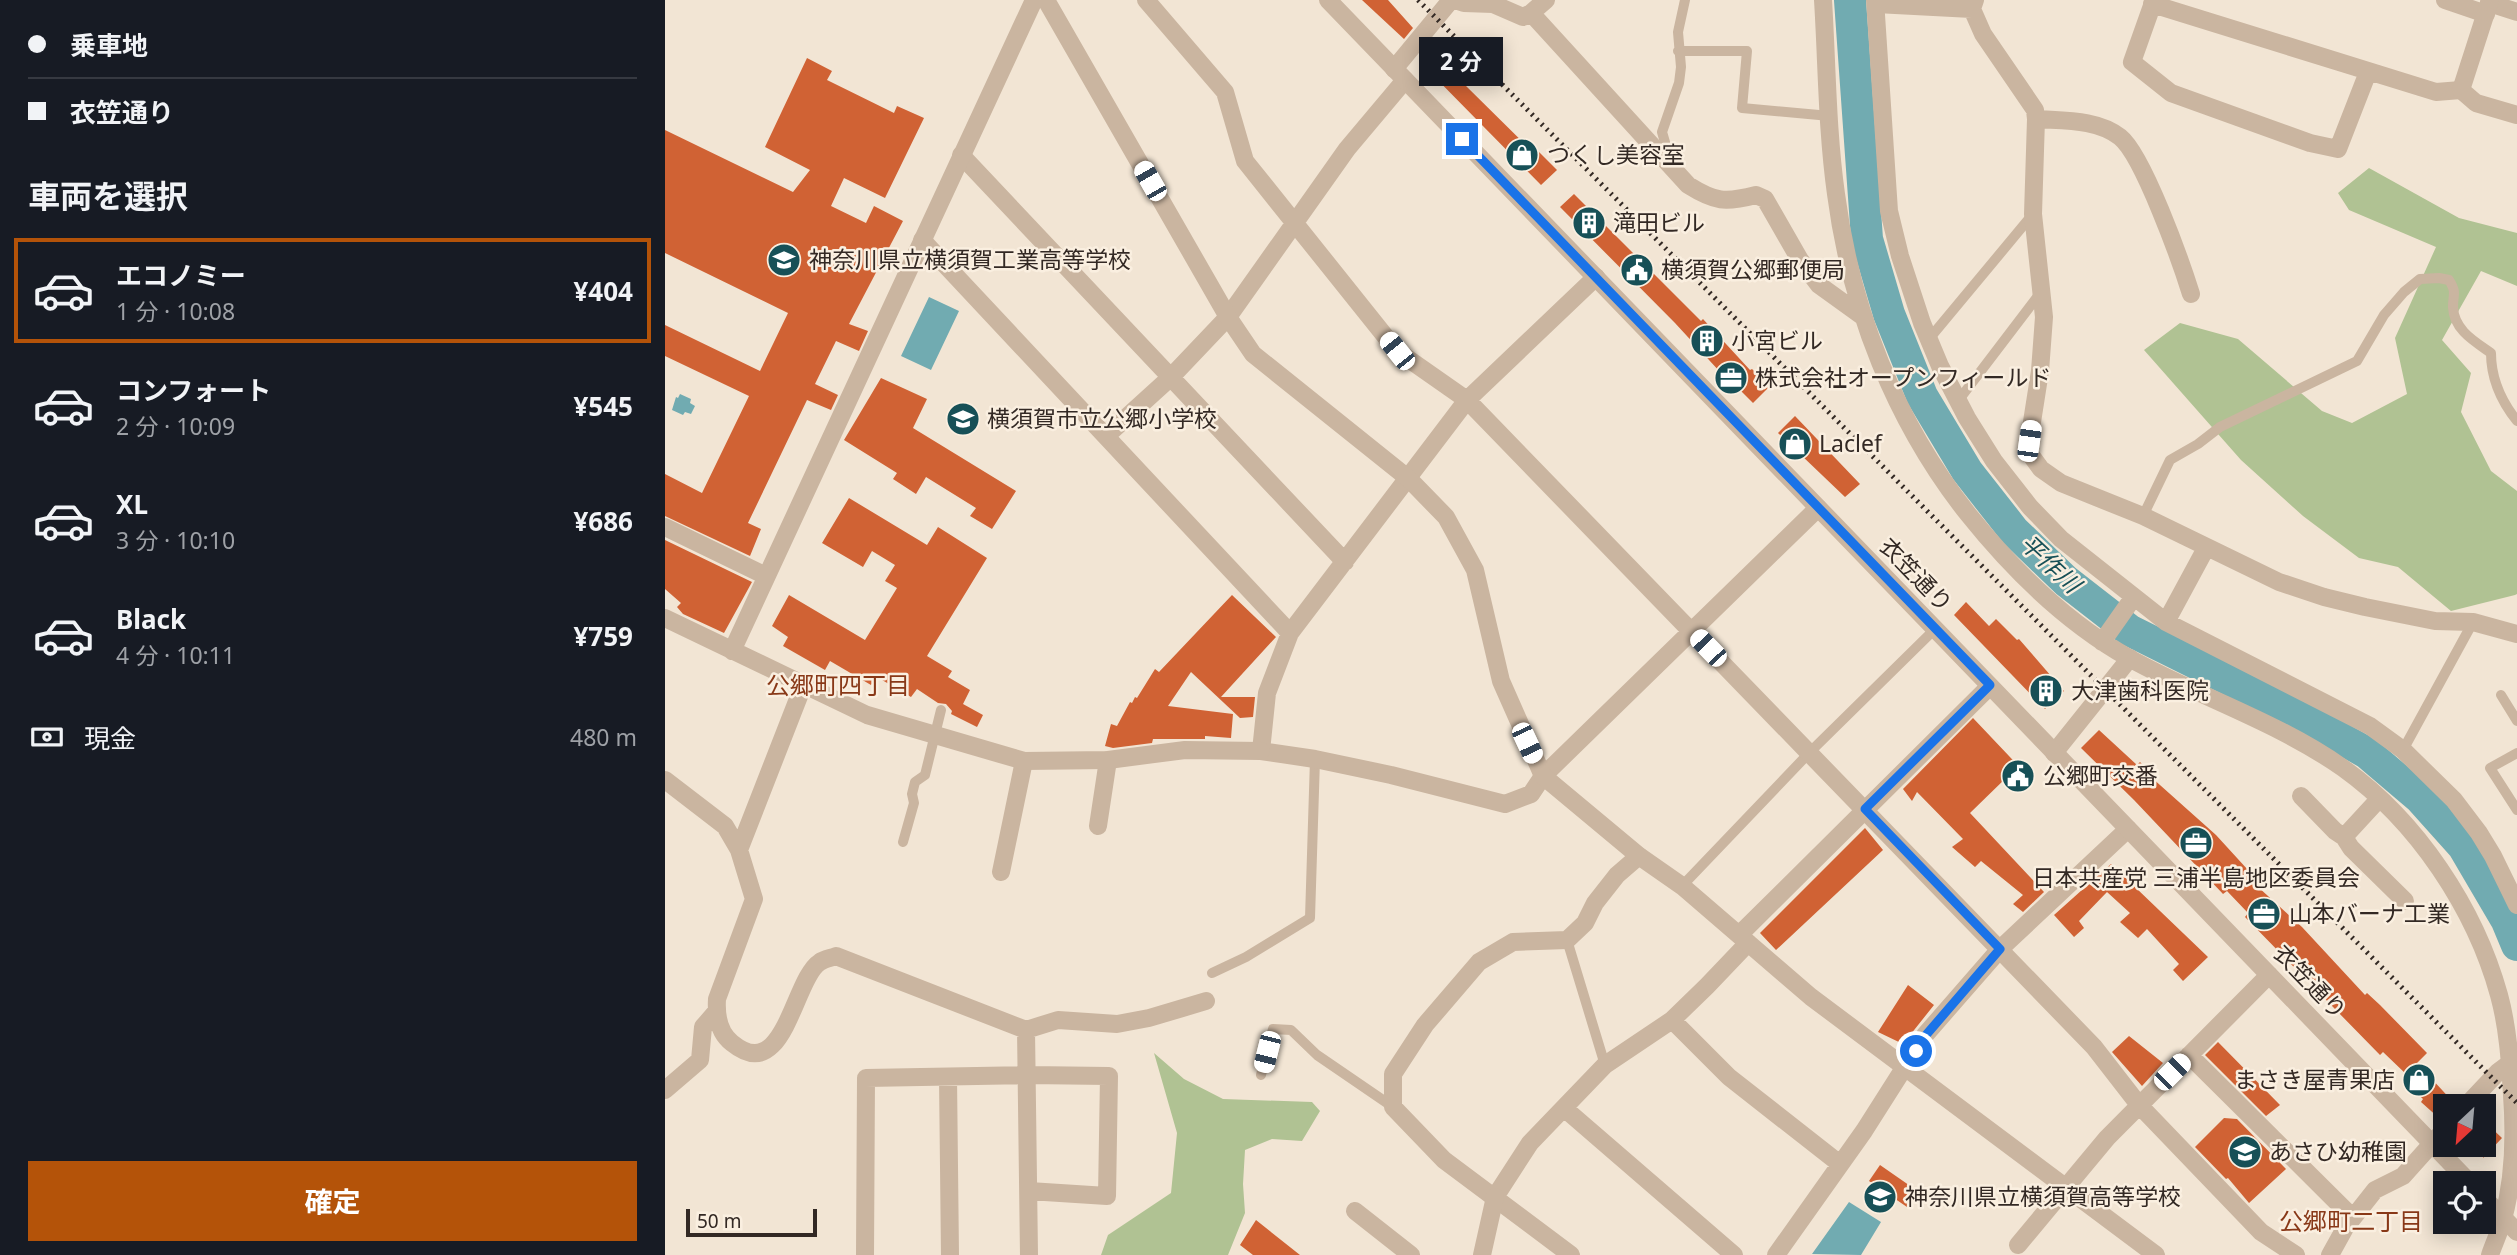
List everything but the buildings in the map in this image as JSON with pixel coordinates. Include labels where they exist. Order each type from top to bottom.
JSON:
[{"type":"street","points":[[732,651],[1034,0]]},
{"type":"street","points":[[1047,0],[1228,317],[1253,354],[1409,479],[1446,517],[1475,570],[1501,681],[1543,776],[1639,856],[1682,886],[1811,997],[2156,1255]]},
{"type":"street","points":[[1146,0],[1224,92],[1245,161],[1397,351],[1467,400],[2094,1046],[2139,1105],[2261,1233],[2296,1255]]},
{"type":"street","name":"衣笠通り","points":[[1328,0],[2458,1171]]},
{"type":"street","points":[[1106,436],[1171,377],[1228,317],[1453,0],[1493,4],[1523,18],[1546,0]]},
{"type":"street","points":[[1823,0],[1839,214],[1862,316],[1897,402],[1947,485],[1968,513],[2037,588],[2078,625],[2130,658],[2340,766],[2379,799],[2431,857],[2476,931],[2513,1035],[2510,1063],[2513,1115],[2510,1225],[2490,1255]]},
{"type":"street","points":[[2445,0],[2517,12]]},
{"type":"street","points":[[2517,634],[2473,622],[2435,621],[2324,597],[2279,582],[2143,516],[2061,483],[2041,469],[2031,454],[2029,441],[2040,371],[2044,317],[2033,214],[2035,110],[1983,34],[1973,4],[1885,2],[1889,211],[1900,256],[1929,340],[1958,401],[1994,461],[2030,507],[2061,539],[2102,570],[2131,600],[2166,622],[2369,726],[2403,750],[2454,800],[2479,833],[2517,905]]},
{"type":"street","points":[[2368,72],[2338,149],[2309,143],[2171,93],[2132,62],[2153,2],[2435,92],[2461,90],[2476,103],[2517,115]]},
{"type":"street","points":[[2461,90],[2489,6]]},
{"type":"street","points":[[1531,13],[1688,185],[1721,201],[1756,195],[1765,199],[1800,260],[1819,285],[1862,316]]},
{"type":"street","points":[[2036,119],[2086,122],[2119,136],[2132,151],[2179,254],[2191,294]]},
{"type":"street","points":[[961,155],[1345,562]]},
{"type":"street","points":[[922,240],[1290,633]]},
{"type":"street","points":[[1261,751],[1267,693],[1290,633],[1467,400],[1596,277]]},
{"type":"street","points":[[665,618],[867,715],[1024,761],[1108,760],[1185,750],[1261,751],[1315,759],[1505,804],[1531,794],[1543,776],[1818,508]]},
{"type":"street","points":[[665,527],[767,576]]},
{"type":"street","points":[[2166,622],[2206,548]]},
{"type":"street","points":[[2103,640],[2131,600]]},
{"type":"street","points":[[2055,753],[2130,658]]},
{"type":"street","points":[[1482,1255],[1495,1197],[1530,1143],[1605,1065],[1672,1020],[1707,986],[1743,939],[1865,809],[1990,685]]},
{"type":"street","points":[[739,850],[803,686]]},
{"type":"street","points":[[1098,825],[1108,760]]},
{"type":"street","points":[[1002,872],[1024,761]]},
{"type":"street","points":[[665,780],[725,826],[739,850],[754,899],[717,999],[716,1012],[721,1031],[733,1045],[743,1050],[762,1051],[773,1046],[807,978],[819,962],[836,956],[1026,1030],[1058,1020],[1117,1024],[1206,1002]]},
{"type":"street","points":[[2301,796],[2335,831],[2344,836],[2351,848],[2405,901]]},
{"type":"street","points":[[2344,836],[2379,799]]},
{"type":"street","points":[[1776,1255],[1926,1035],[2000,949],[2128,829]]},
{"type":"street","points":[[1571,1255],[1444,1160],[1393,1107],[1393,1074],[1425,1025],[1479,962],[1513,942],[1566,940],[1585,923],[1595,903],[1617,875],[1639,856]]},
{"type":"street","points":[[2018,1245],[2065,1185],[2139,1105],[2269,975]]},
{"type":"street","points":[[665,1090],[700,1060],[703,1027],[716,1012]]},
{"type":"street","points":[[1672,1020],[1729,1077],[1840,1164]]},
{"type":"street","points":[[1026,1030],[1029,1255]]},
{"type":"street","points":[[2189,1055],[2353,1218]]},
{"type":"street","points":[[2477,1094],[2510,1063]]},
{"type":"street","points":[[865,1255],[866,1078],[1028,1074],[1109,1076],[1107,1196],[1028,1191]]},
{"type":"street","points":[[948,1077],[950,1255]]},
{"type":"street","points":[[1565,1109],[1734,1255]]},
{"type":"street","points":[[2330,1255],[2353,1218],[2375,1190],[2403,1176],[2431,1143]]},
{"type":"street","points":[[2496,1210],[2510,1225]]},
{"type":"street","points":[[1355,1211],[1411,1255]]},
{"type":"lane","points":[[1672,169],[1662,132],[1679,83],[1681,67],[1678,32],[1685,0]]},
{"type":"lane","points":[[1678,51],[1747,51],[1742,108],[1830,116]]},
{"type":"lane","points":[[1929,340],[2033,214]]},
{"type":"lane","points":[[2143,516],[2170,460],[2199,444],[2220,427],[2357,361],[2385,315],[2404,292],[2420,279],[2449,280],[2455,290],[2453,308],[2456,322],[2466,336],[2491,353],[2491,369],[2500,395],[2517,421]]},
{"type":"lane","points":[[1958,401],[2042,291]]},
{"type":"lane","points":[[2403,750],[2473,622]]},
{"type":"lane","points":[[1682,886],[1810,752],[1935,629]]},
{"type":"lane","points":[[2501,695],[2517,720]]},
{"type":"lane","points":[[903,842],[914,803],[912,794],[915,782],[925,775],[940,710]]},
{"type":"lane","points":[[2517,753],[2490,768],[2517,810]]},
{"type":"lane","points":[[1212,973],[1246,957],[1310,918],[1315,759]]},
{"type":"lane","points":[[1566,940],[1605,1065]]},
{"type":"lane","points":[[1261,1075],[1273,1029],[1291,1030],[1317,1055],[1393,1107]]},
{"type":"green space","points":[[2369,168],[2459,218],[2517,233],[2517,286],[2481,271],[2442,340],[2471,373],[2461,412],[2491,471],[2517,491],[2515,595],[2451,611],[2398,567],[2359,558],[2303,516],[2241,460],[2144,350],[2180,323],[2238,339],[2322,411],[2352,423],[2407,394],[2395,338],[2436,247],[2349,210],[2338,193]]},
{"type":"green space","points":[[1154,1053],[1184,1079],[1223,1099],[1312,1102],[1320,1111],[1302,1141],[1272,1139],[1245,1150],[1245,1213],[1228,1255],[1101,1255],[1108,1235],[1171,1193],[1177,1133]]},
{"type":"water","points":[[929,297],[959,311],[931,370],[901,356]]},
{"type":"water","points":[[680,394],[691,399],[690,403],[695,406],[691,414],[685,412],[683,415],[672,410],[676,397]]},
{"type":"water","points":[[1849,1202],[1881,1222],[1861,1255],[1812,1254]]},
{"type":"waterway","name":"平作川","points":[[1850,0],[1867,239],[1889,314],[1922,396],[1967,471],[2014,531],[2066,581],[2129,630],[2294,712],[2367,753],[2420,798],[2463,846],[2507,921],[2517,945]]},
{"type":"railway","points":[[1418,0],[2517,1103]]},
{"type":"place","name":"つくし美容室","points":[[1522,155]]},
{"type":"place","name":"滝田ビル","points":[[1589,223]]},
{"type":"place","name":"神奈川県立横須賀工業高等学校","points":[[784,260]]},
{"type":"place","name":"横須賀公郷郵便局","points":[[1637,270]]},
{"type":"place","name":"小宮ビル","points":[[1707,341]]},
{"type":"place","name":"株式会社オープンフィールド","points":[[1731,378]]},
{"type":"place","name":"横須賀市立公郷小学校","points":[[963,419]]},
{"type":"place","name":"Laclef","points":[[1795,444]]},
{"type":"place","name":"大津歯科医院","points":[[2046,691]]},
{"type":"place","name":"公郷町交番","points":[[2018,776]]},
{"type":"place","name":"日本共産党 三浦半島地区委員会","points":[[2196,843]]},
{"type":"place","name":"山本バーナ工業","points":[[2264,914]]},
{"type":"place","name":"まさき屋青果店","points":[[2419,1080]]},
{"type":"place","name":"あさひ幼稚園","points":[[2245,1152]]},
{"type":"place","name":"神奈川県立横須賀高等学校","points":[[1880,1197]]},
{"type":"district","name":"公郷町四丁目","points":[[838,686]]},
{"type":"district","name":"公郷町二丁目","points":[[2351,1222]]},
{"type":"route","points":[[1462,139],[1990,685],[1865,809],[2000,949],[1926,1035],[1916,1051]]}]
